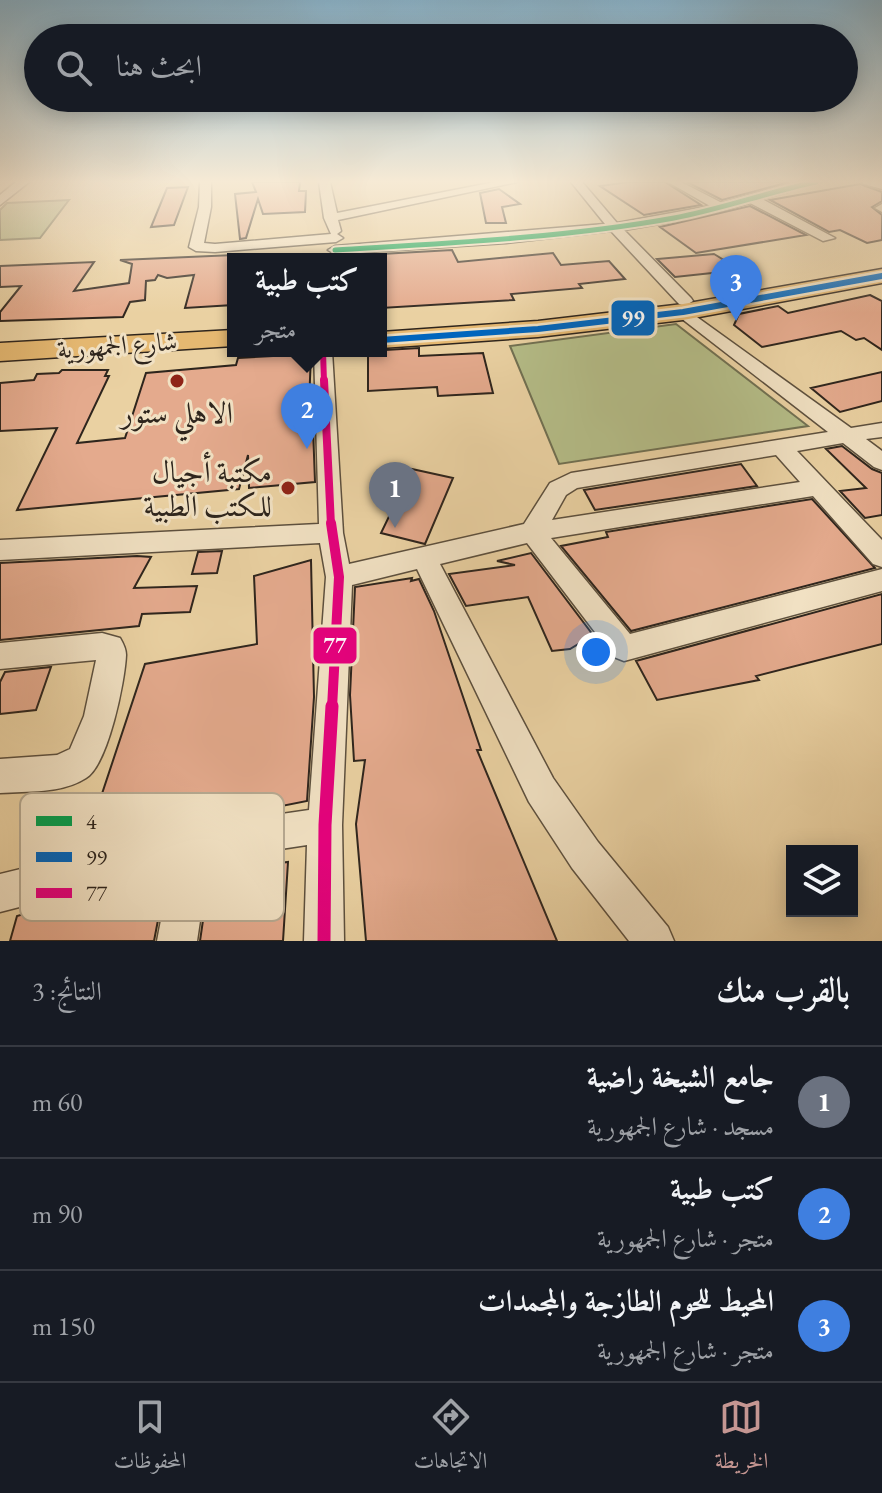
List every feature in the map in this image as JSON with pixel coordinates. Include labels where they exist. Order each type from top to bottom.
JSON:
[{"type":"main road","points":[[387,329],[684,306],[882,266]]},
{"type":"main road","points":[[387,340],[525,330],[882,276]]},
{"type":"main road","name":"شارع الجمهورية","points":[[0,352],[227,338]]},
{"type":"main road","name":"شارع الجمهورية","points":[[0,363],[227,349]]},
{"type":"street","points":[[201,226],[196,247],[335,249],[487,241],[620,226]]},
{"type":"street","points":[[331,226],[335,249]]},
{"type":"street","points":[[804,226],[828,238]]},
{"type":"street","points":[[614,227],[684,306],[882,462]]},
{"type":"street","points":[[323,357],[331,533],[339,577],[325,825],[324,941]]},
{"type":"street","points":[[532,532],[558,489],[571,481],[882,430]]},
{"type":"street","points":[[779,445],[882,557]]},
{"type":"street","points":[[339,577],[532,532],[818,487]]},
{"type":"street","points":[[532,532],[624,648],[882,580]]},
{"type":"street","points":[[0,550],[331,533]]},
{"type":"street","points":[[425,559],[541,790],[585,855],[654,941]]},
{"type":"street","points":[[0,656],[102,646],[110,647],[112,653],[91,743],[77,767],[0,776]]},
{"type":"street","points":[[284,831],[325,825]]},
{"type":"street","points":[[0,893],[20,888]]},
{"type":"street","points":[[177,941],[180,921]]},
{"type":"green space","points":[[0,226],[49,226],[40,238],[0,240]]},
{"type":"green space","points":[[676,324],[808,426],[559,464],[510,346]]},
{"type":"building","points":[[239,226],[250,226],[246,238],[240,239]]},
{"type":"building","points":[[788,226],[806,235],[696,253],[660,227]]},
{"type":"building","points":[[818,226],[882,226],[882,240],[867,243],[840,230],[829,232]]},
{"type":"building","points":[[452,250],[458,262],[553,253],[561,265],[609,261],[625,279],[579,284],[582,288],[511,294],[514,300],[387,308],[387,254]]},
{"type":"building","points":[[714,254],[740,270],[675,277],[657,259]]},
{"type":"building","points":[[227,255],[227,305],[185,308],[194,275],[167,278],[158,275],[155,280],[146,281],[145,300],[130,302],[123,317],[0,321],[0,312],[21,286],[0,287],[0,266],[94,262],[74,291],[129,283],[132,264],[120,260]]},
{"type":"building","points":[[870,295],[882,301],[882,350],[864,338],[856,340],[841,331],[762,347],[734,325],[739,314],[778,306],[788,313]]},
{"type":"building","points":[[419,348],[419,356],[483,353],[493,393],[438,396],[437,387],[368,391],[368,357],[387,357],[387,350]]},
{"type":"building","points":[[311,357],[308,429],[313,428],[315,482],[249,488],[248,455],[239,489],[17,510],[57,428],[0,431],[0,383],[34,380],[37,374],[59,373],[62,370],[108,370],[105,376],[109,376],[77,443],[125,438],[146,373],[236,365],[238,358]]},
{"type":"building","points":[[882,372],[882,401],[840,412],[811,388]]},
{"type":"building","points":[[842,446],[882,473],[882,515],[865,518],[840,491],[866,488],[826,449]]},
{"type":"building","points":[[741,464],[757,486],[595,510],[584,490]]},
{"type":"building","points":[[412,469],[453,478],[425,544],[381,533]]},
{"type":"building","points":[[812,499],[875,568],[631,631],[561,546],[608,537],[606,532]]},
{"type":"building","points":[[222,551],[217,573],[192,574],[198,552]]},
{"type":"building","points":[[531,553],[593,635],[570,649],[552,651],[528,597],[466,606],[449,574],[515,565],[497,561]]},
{"type":"building","points":[[151,557],[134,588],[197,586],[190,612],[142,614],[139,626],[0,640],[0,563]]},
{"type":"building","points":[[311,560],[314,697],[307,801],[284,806],[284,793],[102,793],[145,664],[257,644],[254,576]]},
{"type":"building","points":[[412,578],[411,581],[419,579],[434,611],[481,750],[477,750],[557,941],[366,941],[356,824],[365,760],[354,761],[350,695],[355,587]]},
{"type":"building","points":[[882,594],[882,644],[756,676],[759,680],[657,700],[636,661]]},
{"type":"building","points":[[51,667],[36,710],[0,714],[0,682],[5,672]]},
{"type":"building","points":[[288,862],[283,941],[200,941],[203,921],[284,921],[284,863]]},
{"type":"building","points":[[20,915],[20,921],[158,921],[154,941],[10,941],[17,916]]},
{"type":"transit line","name":"4","points":[[335,250],[625,226]]},
{"type":"transit line","name":"99","points":[[387,340],[538,329],[683,312],[882,276]]},
{"type":"transit line","name":"77","points":[[323,357],[331,533],[339,577],[325,825],[324,941]]},
{"type":"place","name":"المحيط للحوم الطازجة والمجمدات","points":[[736,321]]},
{"type":"place","name":"الاهلي ستور","points":[[177,381]]},
{"type":"place","name":"كتب طبية","points":[[307,449]]},
{"type":"place","name":"مكتبة أجيال للكتب الطبية","points":[[288,488]]},
{"type":"place","name":"جامع الشيخة راضية","points":[[395,528]]}]
